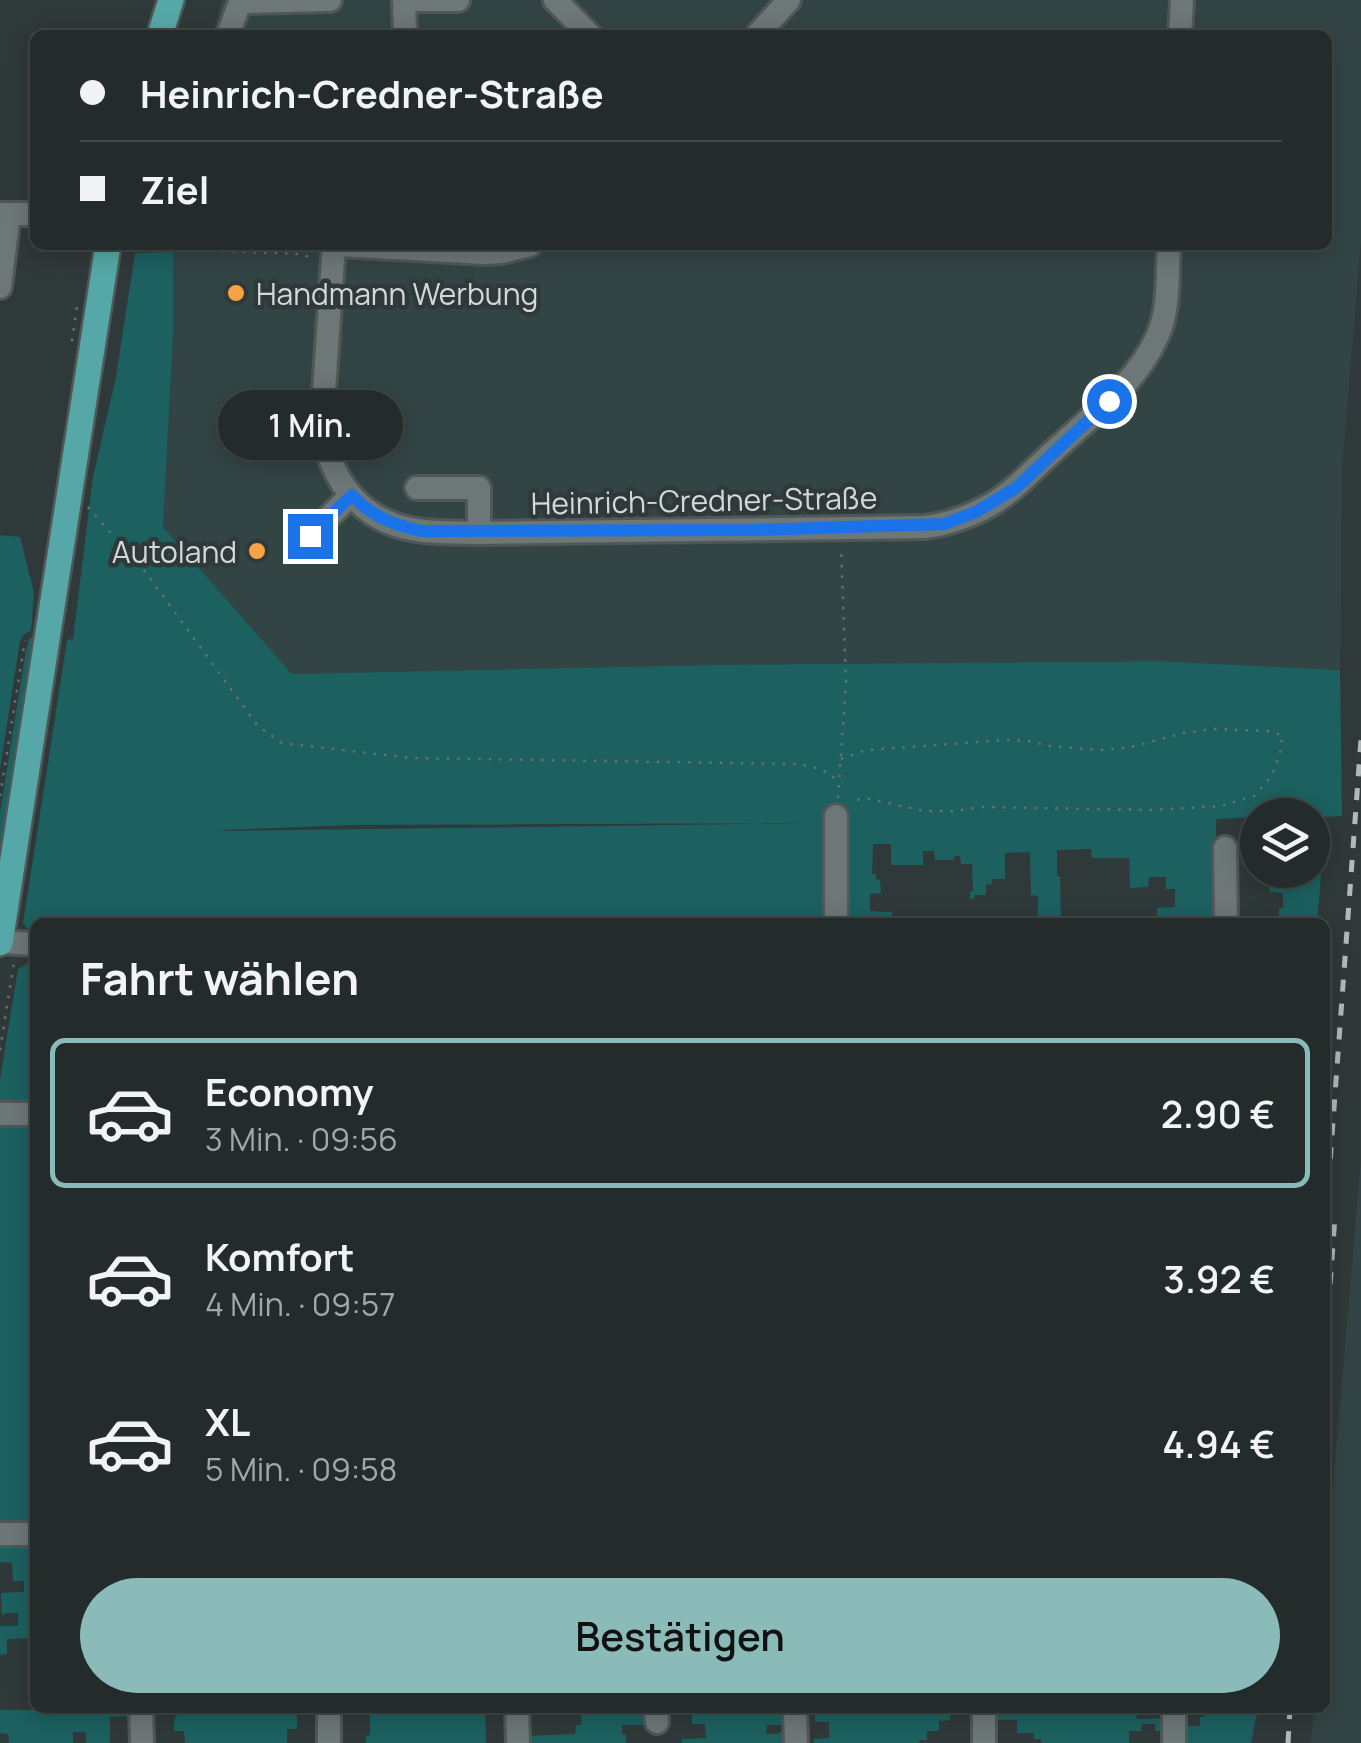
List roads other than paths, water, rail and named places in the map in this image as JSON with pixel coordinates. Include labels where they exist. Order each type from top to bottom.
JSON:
[{"type":"main road","points":[[162,30],[171,0]]},
{"type":"main road","points":[[0,943],[117,250]]},
{"type":"street","points":[[230,30],[240,2],[330,0]]},
{"type":"street","points":[[389,0],[458,0]]},
{"type":"street","points":[[404,0],[404,30]]},
{"type":"street","points":[[555,0],[585,30]]},
{"type":"street","points":[[762,30],[790,0]]},
{"type":"street","points":[[1180,30],[1182,0]]},
{"type":"street","points":[[0,287],[4,214],[30,214]]},
{"type":"street","name":"Heinrich-Credner-Straße","points":[[336,250],[322,420],[324,443],[341,484],[375,516],[421,531],[754,541],[980,521],[1144,364],[1160,332],[1169,250]]},
{"type":"street","points":[[401,252],[510,250]]},
{"type":"street","points":[[417,488],[479,488],[479,533]]},
{"type":"street","points":[[310,536],[352,495]]},
{"type":"street","points":[[836,816],[836,918]]},
{"type":"street","points":[[1225,848],[1226,918]]},
{"type":"street","points":[[0,943],[30,944]]},
{"type":"street","points":[[0,1114],[30,1114]]},
{"type":"street","points":[[0,1534],[30,1534]]},
{"type":"street","points":[[141,1713],[142,1743]]},
{"type":"street","points":[[329,1713],[329,1743]]},
{"type":"street","points":[[518,1713],[518,1743]]},
{"type":"street","points":[[795,1713],[796,1743]]},
{"type":"street","points":[[984,1713],[984,1743]]},
{"type":"street","points":[[1174,1713],[1174,1743]]},
{"type":"railway","points":[[1330,1163],[1361,739]]},
{"type":"railway","points":[[1330,1286],[1335,1216]]},
{"type":"railway","points":[[1288,1743],[1290,1713]]},
{"type":"place","name":"Handmann Werbung","points":[[236,293]]},
{"type":"place","name":"Autoland","points":[[257,551]]}]
